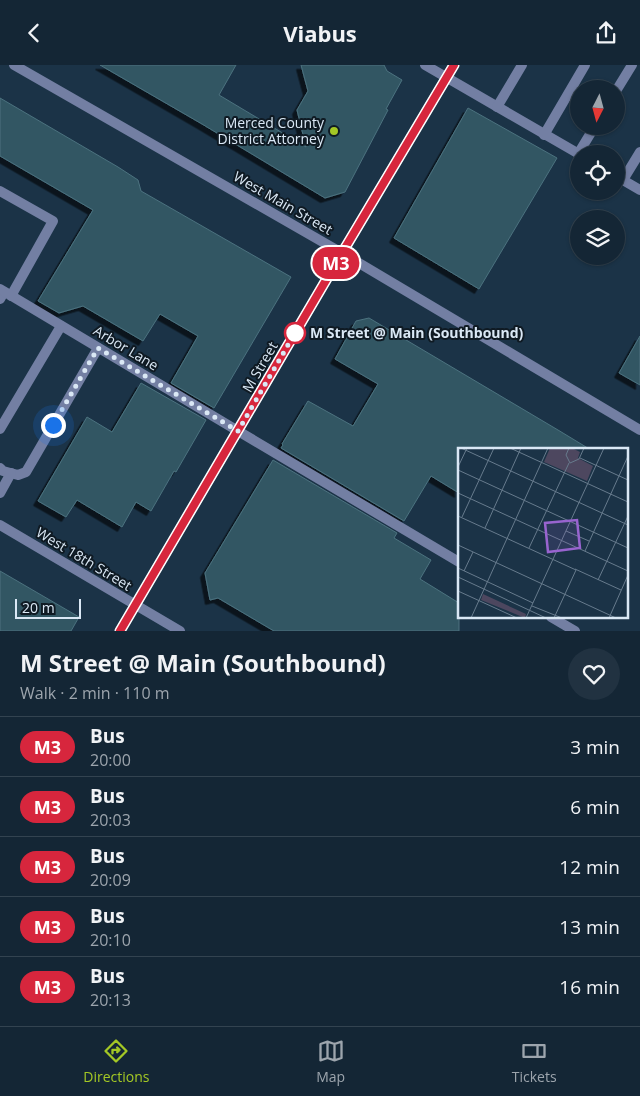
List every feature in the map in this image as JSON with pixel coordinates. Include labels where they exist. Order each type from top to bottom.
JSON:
[{"type":"street","name":"West Main Street","points":[[14,65],[342,253],[640,430]]},
{"type":"street","points":[[425,65],[570,150]]},
{"type":"street","name":"M Street","points":[[120,631],[454,65]]},
{"type":"street","points":[[496,107],[522,65]]},
{"type":"street","points":[[544,135],[585,65]]},
{"type":"street","points":[[623,80],[632,65]]},
{"type":"street","points":[[625,172],[640,152]]},
{"type":"street","points":[[625,181],[640,190]]},
{"type":"street","points":[[0,191],[53,221],[4,294]]},
{"type":"street","name":"Arbor Lane","points":[[4,294],[458,561]]},
{"type":"street","points":[[0,429],[61,326]]},
{"type":"street","points":[[0,468],[3,471],[18,475],[26,471],[98,348]]},
{"type":"street","points":[[0,493],[12,473]]},
{"type":"street","name":"West 18th Street","points":[[0,525],[180,631]]},
{"type":"street","points":[[555,619],[575,631]]},
{"type":"building","name":"Merced County District Attorney","points":[[100,65],[236,65],[219,95],[306,147],[297,110],[308,91],[301,65],[384,65],[387,71],[402,80],[345,192],[325,198]]},
{"type":"building","points":[[0,98],[138,180],[141,191],[291,277],[214,408],[171,383],[198,336],[160,314],[143,341],[83,306],[59,313],[38,301],[93,210],[0,156]]},
{"type":"building","points":[[468,108],[557,158],[479,289],[394,238]]},
{"type":"building","points":[[369,318],[588,448],[458,448],[458,492],[431,476],[404,521],[281,448],[308,401],[353,426],[378,384],[335,359],[356,321]]},
{"type":"building","points":[[640,336],[640,385],[619,373]]},
{"type":"building","points":[[141,383],[206,420],[151,511],[136,502],[122,527],[77,500],[66,517],[38,501],[87,417],[112,432]]},
{"type":"building","points":[[273,460],[397,533],[394,538],[431,560],[420,579],[458,602],[459,631],[274,631],[218,598],[210,600],[205,573]]},
{"type":"building","points":[[0,571],[79,617],[71,631],[0,631]]},
{"type":"bus line","name":"M3","points":[[120,631],[454,65]]},
{"type":"place","name":"Merced County District Attorney","points":[[334,131]]},
{"type":"place","name":"M Street @ Main (Southbound)","points":[[295,333]]},
{"type":"route","points":[[53,425],[98,348],[238,431],[295,333]]}]
